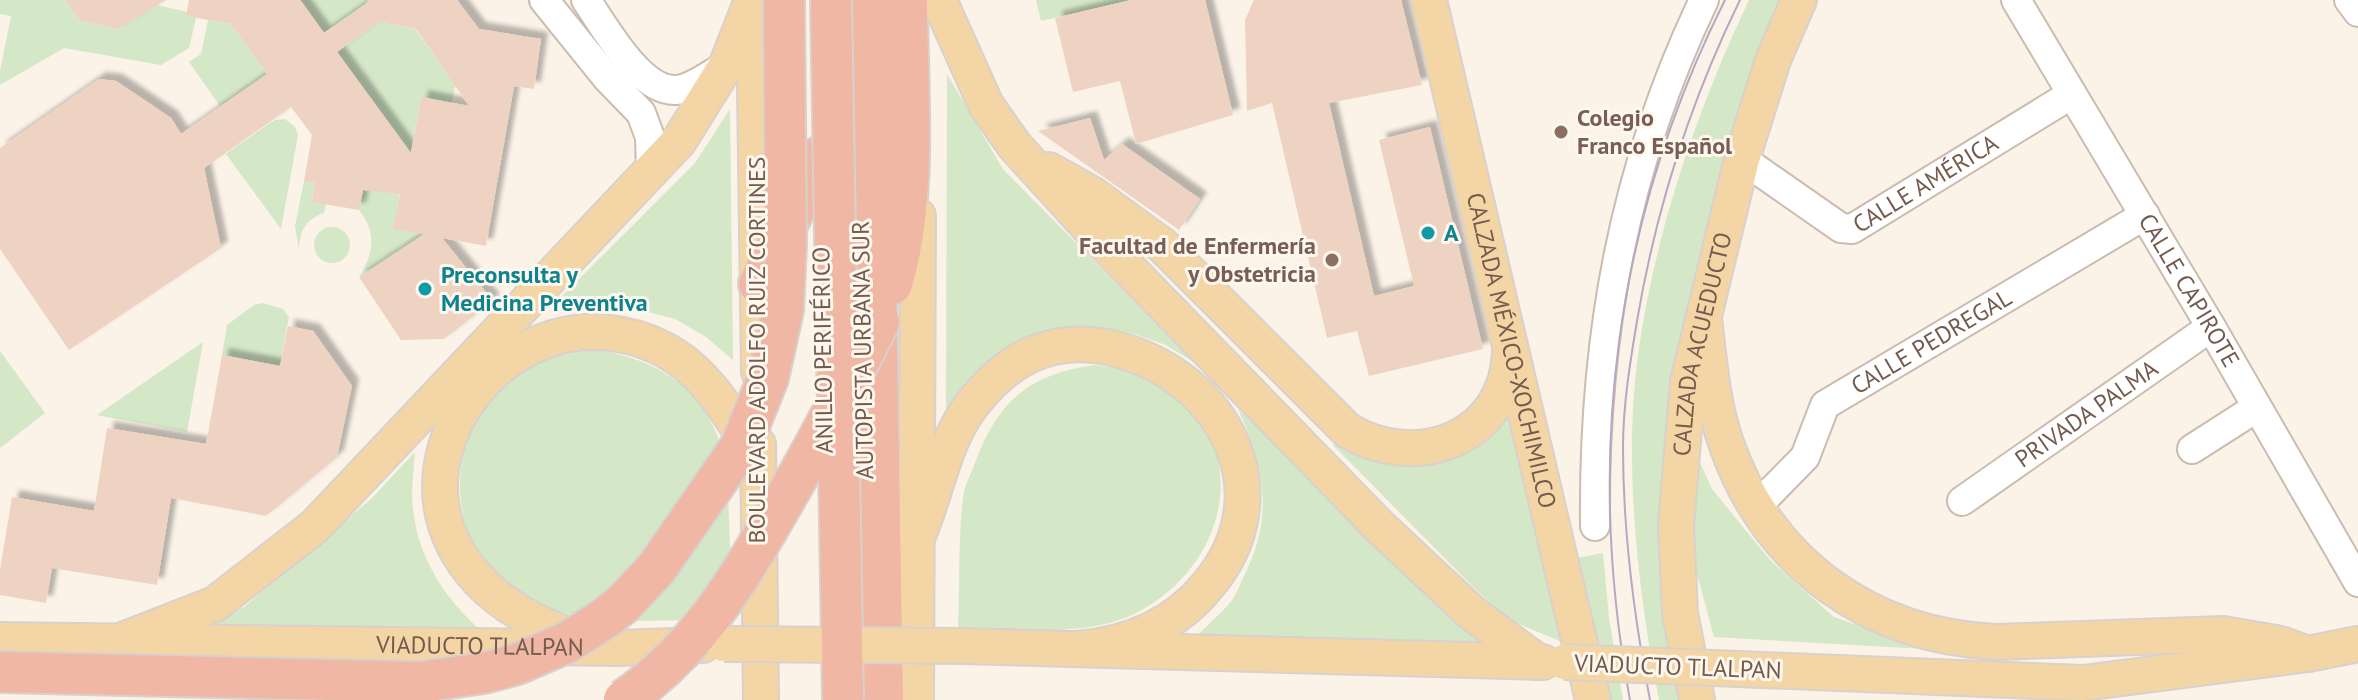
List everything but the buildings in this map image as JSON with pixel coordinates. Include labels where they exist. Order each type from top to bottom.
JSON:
[{"type":"highway","points":[[0,672],[420,682],[452,679],[517,664],[568,642],[604,619],[641,587],[656,569],[741,446],[768,378],[777,343],[786,277],[784,0]]},
{"type":"highway","name":"ANILLO PERIFÉRICO","points":[[816,0],[829,700]]},
{"type":"highway","name":"AUTOPISTA URBANA SUR","points":[[831,0],[843,700]]},
{"type":"highway","name":"AUTOPISTA URBANA SUR","points":[[857,0],[868,700]]},
{"type":"highway","points":[[871,0],[883,700]]},
{"type":"highway","points":[[624,700],[687,645],[717,612],[734,587],[827,428],[879,322],[895,273],[905,217],[907,0]]},
{"type":"highway","points":[[759,284],[819,157]]},
{"type":"highway","points":[[0,684],[81,675]]},
{"type":"main road","points":[[115,643],[215,604],[315,526],[679,141],[727,64],[752,0]]},
{"type":"main road","name":"BOULEVARD ADOLFO RUIZ CORTINES","points":[[752,0],[759,284],[761,700]]},
{"type":"main road","points":[[916,700],[919,0]]},
{"type":"main road","points":[[939,0],[986,105],[1001,128],[1093,232],[1380,527],[1472,613],[1551,662]]},
{"type":"main road","name":"CALZADA MÉXICO-XOCHIMILCO","points":[[1429,0],[1593,700]]},
{"type":"main road","name":"CALZADA ACUEDUCTO","points":[[1697,700],[1680,613],[1676,525],[1688,382],[1742,159],[1773,60],[1799,0]]},
{"type":"main road","points":[[1028,160],[1092,194],[1162,245],[1347,430],[1379,445],[1396,449],[1422,449],[1464,433],[1490,409],[1499,394],[1507,369],[1510,343]]},
{"type":"main road","points":[[1704,318],[1721,428],[1735,466],[1757,506],[1795,556],[1826,584],[1860,606],[1911,629],[1939,637],[1996,642],[2223,634],[2281,644],[2308,654]]},
{"type":"main road","points":[[617,648],[564,634],[515,609],[475,575],[454,545],[442,511],[440,472],[451,432],[471,396],[500,366],[531,346],[584,332],[622,335],[659,347],[693,370],[727,410],[758,464]]},
{"type":"main road","points":[[916,540],[934,496],[945,455],[962,419],[984,390],[1013,365],[1049,348],[1091,345],[1131,354],[1168,371],[1215,415],[1237,454],[1244,495],[1239,533],[1223,565],[1199,596],[1183,610],[1145,634],[1123,643],[1076,649]]},
{"type":"main road","name":"VIADUCTO TLALPAN","points":[[0,640],[617,648],[724,644],[1076,649],[1551,662],[2083,683],[2308,654],[2358,644]]},
{"type":"street","points":[[544,0],[607,78],[641,113],[650,137],[651,171]]},
{"type":"street","points":[[586,0],[636,68],[655,87],[678,90],[727,64]]},
{"type":"street","points":[[1595,526],[1598,388],[1620,241],[1665,90],[1704,0]]},
{"type":"street","name":"CALLE CAPIROTE","points":[[2016,0],[2211,327],[2358,582]]},
{"type":"street","points":[[2349,0],[2358,12]]},
{"type":"street","name":"CALLE AMÉRICA","points":[[1742,159],[1841,228],[1852,229],[2072,94]]},
{"type":"street","name":"CALLE PEDREGAL","points":[[1757,506],[1805,457],[1825,405],[2145,215]]},
{"type":"street","name":"PRIVADA PALMA","points":[[1962,501],[2211,327]]},
{"type":"street","points":[[2192,449],[2256,408]]},
{"type":"green space","points":[[0,0],[65,0],[80,21],[118,29],[157,5],[187,12],[196,18],[189,48],[161,65],[64,48],[0,85],[11,16],[0,14]]},
{"type":"green space","points":[[301,0],[367,0],[366,4],[324,33]]},
{"type":"green space","points":[[1036,0],[1131,0],[1041,21]]},
{"type":"green space","points":[[1749,0],[1792,0],[1696,315],[1688,700],[1659,700],[1647,634],[1636,535],[1632,469],[1635,381],[1654,269],[1668,212],[1705,102]]},
{"type":"green space","points":[[208,20],[231,24],[267,74],[220,106],[189,62],[201,54]]},
{"type":"green space","points":[[378,22],[415,29],[448,75],[457,76],[452,103],[421,97],[410,157],[337,52]]},
{"type":"green space","points":[[947,74],[1003,169],[1195,363],[1166,345],[1134,334],[1076,329],[989,362],[965,384],[946,409]]},
{"type":"green space","points":[[730,109],[733,360],[706,337],[675,319],[612,303],[550,308],[695,163]]},
{"type":"green space","points":[[285,119],[295,127],[298,135],[281,229],[226,154],[275,120]]},
{"type":"green space","points":[[403,173],[394,228],[429,235],[359,277],[368,260],[371,243],[369,227],[359,210],[363,190]]},
{"type":"green space","points":[[304,181],[315,183],[312,201],[326,204],[324,213],[305,227],[299,250],[295,226]]},
{"type":"green space","points":[[332,227],[345,232],[350,245],[345,258],[332,263],[319,258],[314,245],[319,232]]},
{"type":"green space","points":[[263,303],[283,309],[289,317],[280,366],[222,355],[227,325],[254,305]]},
{"type":"green space","points":[[203,342],[187,432],[97,415]]},
{"type":"green space","points":[[598,350],[641,361],[660,370],[677,381],[705,411],[723,453],[727,478],[734,619],[652,621],[567,614],[519,596],[495,577],[477,553],[466,526],[460,498],[461,469],[468,440],[480,413],[498,389],[520,372],[545,360]]},
{"type":"green space","points":[[0,351],[45,413],[0,448]]},
{"type":"green space","points":[[1094,365],[1148,376],[1164,385],[1193,410],[1211,440],[1220,471],[1219,504],[1210,536],[1193,565],[1169,591],[1138,612],[1118,620],[1073,629],[958,627],[963,498],[984,441],[1005,407],[1018,394],[1051,376]]},
{"type":"green space","points":[[1507,392],[1567,644],[1509,620],[1332,444],[1392,459]]},
{"type":"green space","points":[[1238,409],[1482,644],[1198,635],[1233,599],[1260,533],[1260,472]]},
{"type":"green space","points":[[1682,423],[1712,489],[1770,560],[1834,617],[1924,649],[1714,637],[1684,526]]},
{"type":"green space","points":[[415,452],[414,520],[428,563],[452,600],[501,647],[190,635],[244,607],[372,498]]},
{"type":"green space","points":[[1603,553],[1609,618],[1623,700],[1599,700],[1566,560]]},
{"type":"tram line","points":[[1630,700],[1617,610],[1610,520],[1611,430],[1619,342],[1634,255],[1657,169],[1687,84],[1725,0]]},
{"type":"tram line","points":[[1650,700],[1627,543],[1623,448],[1627,384],[1645,279],[1665,197],[1705,77],[1740,0]]},
{"type":"place","name":"Colegio Franco Español","points":[[1561,132]]},
{"type":"place","name":"A","points":[[1428,233]]},
{"type":"place","name":"Facultad de Enfermería y Obstetricia","points":[[1332,260]]},
{"type":"place","name":"Preconsulta y Medicina Preventiva","points":[[425,289]]}]
